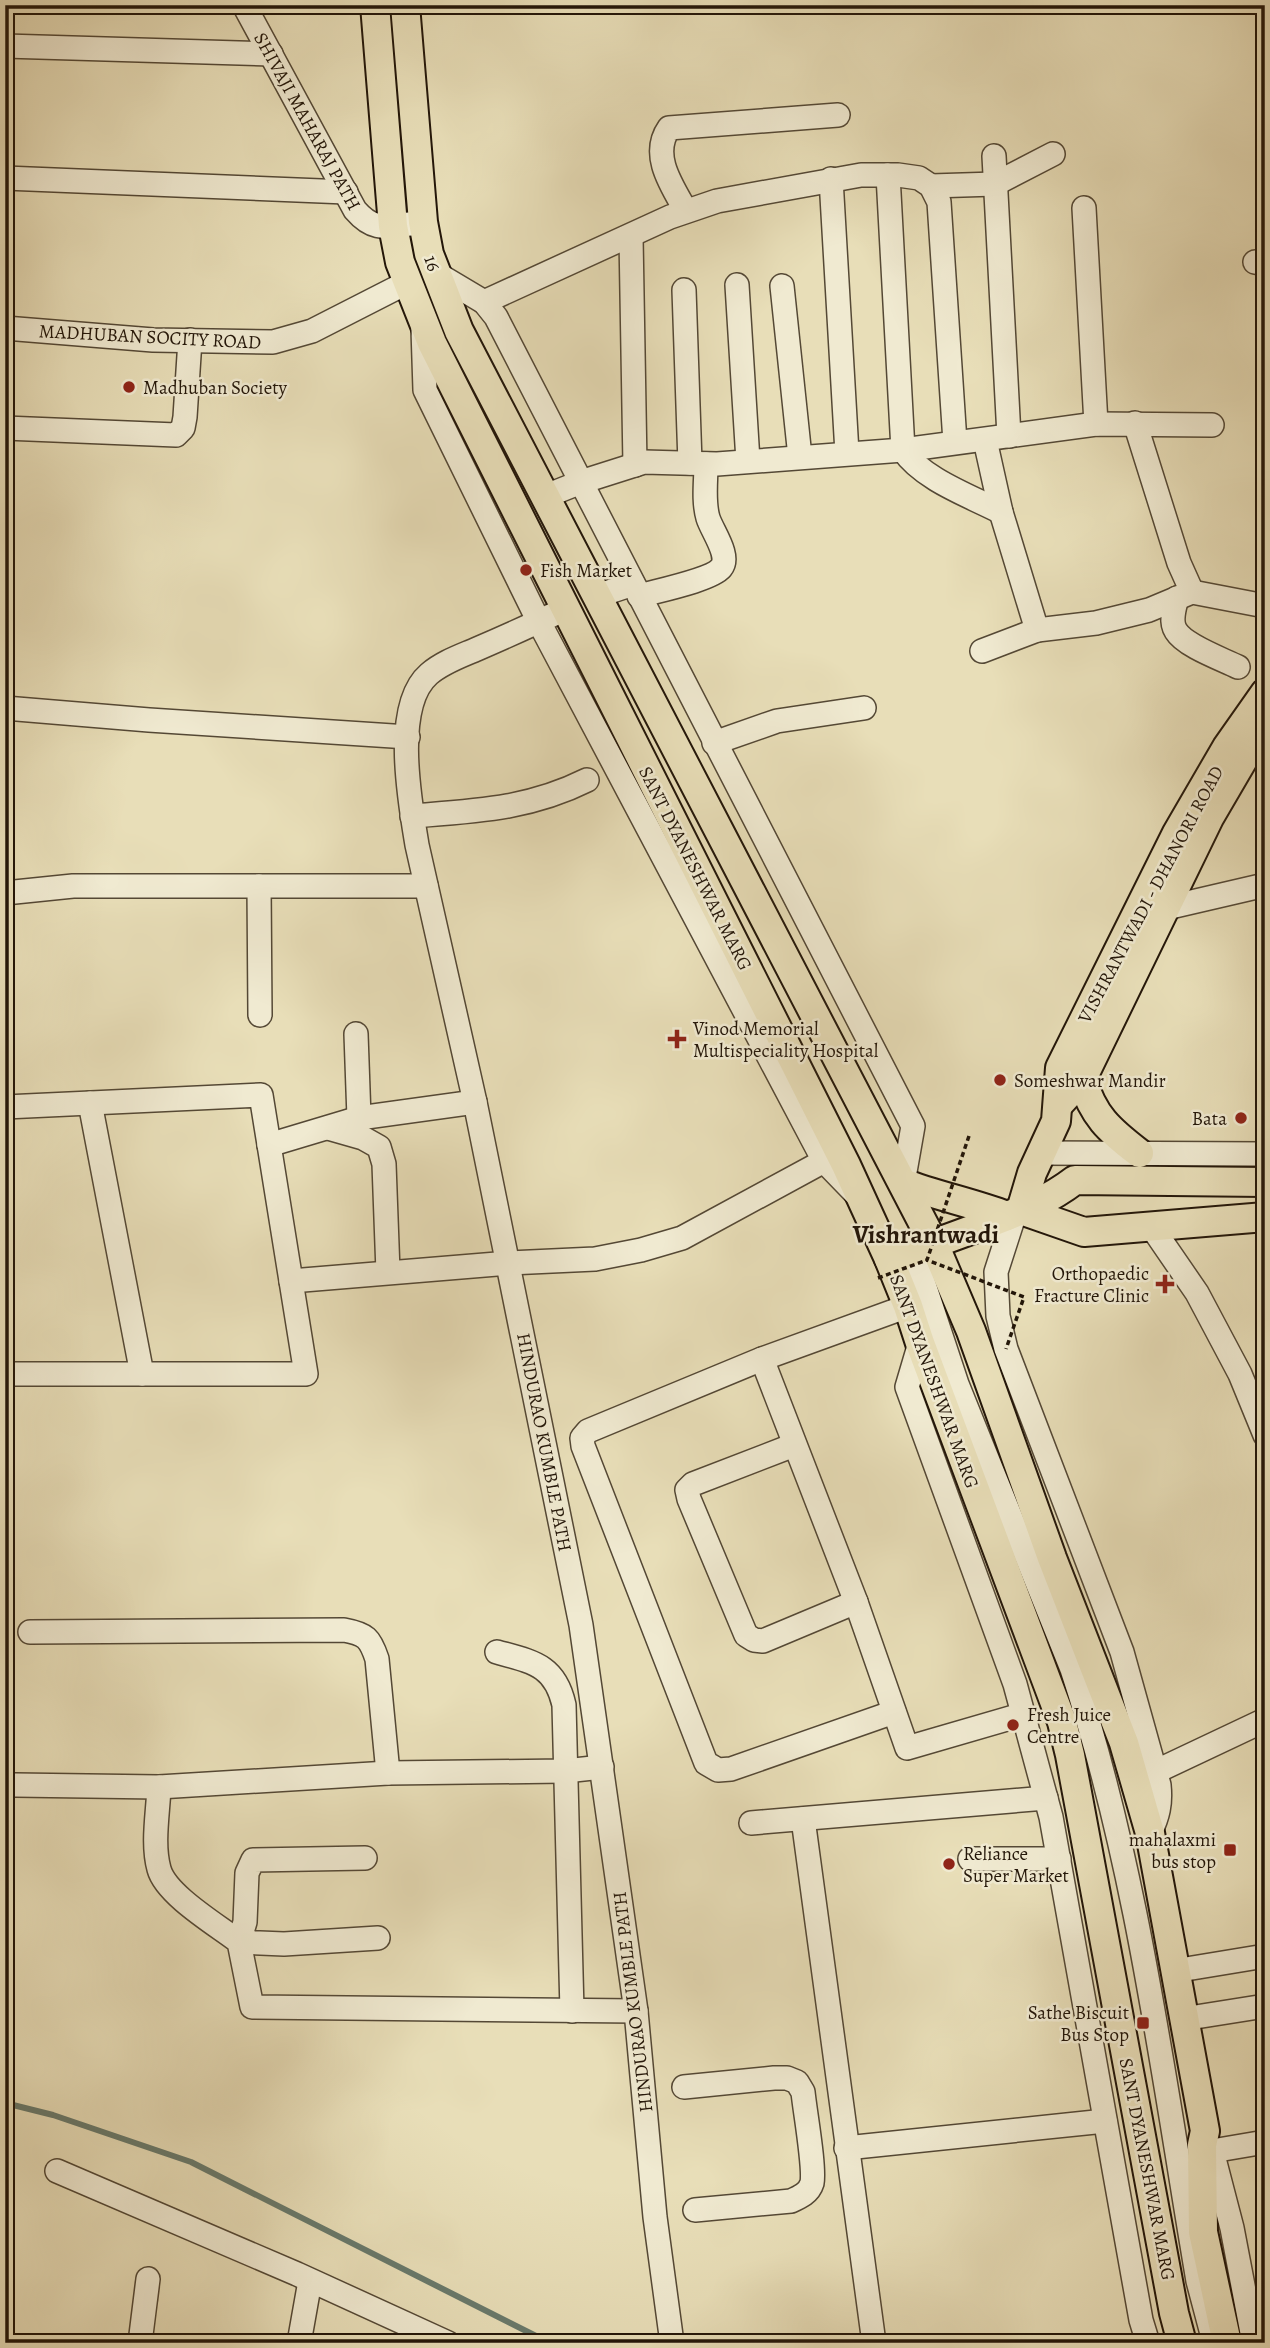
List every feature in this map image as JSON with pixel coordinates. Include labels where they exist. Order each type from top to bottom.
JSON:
[{"type":"main road","name":"SANT DYANESHWAR MARG","points":[[375,5],[393,226],[400,262],[432,343],[862,1200],[908,1259],[971,1331],[1052,1558],[1106,1693],[1124,1743],[1150,1833],[1205,2131],[1207,2148],[1203,2232],[1227,2343]]},
{"type":"main road","name":"16","points":[[405,5],[423,222],[429,254],[459,331],[546,496]]},
{"type":"main road","points":[[383,116],[413,113]]},
{"type":"main road","name":"SANT DYANESHWAR MARG","points":[[546,496],[903,1183],[908,1306],[1062,1721],[1174,2313],[1182,2343]]},
{"type":"main road","name":"VISHRANTWADI - DHANORI ROAD","points":[[1014,1213],[1056,1121],[1060,1068],[1177,833],[1227,747],[1265,693]]},
{"type":"main road","name":"VISHRANTWADI - DHANORI ROAD","points":[[1059,1104],[1082,1079],[1209,818],[1265,722]]},
{"type":"main road","points":[[1082,1079],[1089,1101],[1110,1130],[1139,1153]]},
{"type":"main road","points":[[908,1259],[1053,1197],[1075,1180],[1265,1182]]},
{"type":"main road","points":[[903,1183],[925,1192],[1084,1232],[1151,1226],[1263,1224]]},
{"type":"street","name":"SHIVAJI MAHARAJ PATH","points":[[244,5],[365,222],[377,227],[423,222]]},
{"type":"street","points":[[5,46],[271,54]]},
{"type":"street","points":[[685,211],[661,161],[663,136],[669,128],[838,115]]},
{"type":"street","points":[[931,186],[995,184],[1053,154]]},
{"type":"street","points":[[993,156],[1009,436]]},
{"type":"street","points":[[484,302],[685,211],[717,201],[861,175],[919,178],[931,186],[939,202],[955,442]]},
{"type":"street","points":[[888,175],[903,450],[910,461],[931,476],[1000,512]]},
{"type":"street","points":[[5,178],[346,192]]},
{"type":"street","points":[[831,180],[846,453]]},
{"type":"street","points":[[1084,208],[1096,424]]},
{"type":"street","points":[[631,237],[635,465]]},
{"type":"street","points":[[437,274],[484,302],[496,317],[913,1126],[903,1183]]},
{"type":"street","name":"MADHUBAN SOCITY ROAD","points":[[5,328],[153,340],[273,342],[312,331],[408,282]]},
{"type":"street","points":[[737,285],[748,461]]},
{"type":"street","points":[[782,286],[800,457]]},
{"type":"street","points":[[597,596],[711,575],[722,567],[724,559],[708,516],[698,463],[684,290]]},
{"type":"street","points":[[423,322],[425,390],[539,622],[824,1161],[862,1200]]},
{"type":"street","points":[[5,428],[176,435],[183,428],[185,417],[190,340]]},
{"type":"street","points":[[1135,423],[1179,563],[1184,595],[1173,620],[1175,630],[1185,640],[1238,667]]},
{"type":"street","points":[[546,496],[644,462],[748,461],[903,450],[1096,424],[1212,425]]},
{"type":"street","points":[[985,440],[1000,512],[1037,630]]},
{"type":"street","points":[[982,651],[1037,630],[1096,623],[1149,610],[1184,595],[1265,606]]},
{"type":"street","name":"HINDURAO KUMBLE PATH","points":[[565,609],[449,662],[429,674],[416,691],[410,712],[409,796],[426,886],[509,1263],[581,1625],[636,2011],[655,2217],[672,2343]]},
{"type":"street","points":[[5,708],[408,737]]},
{"type":"street","points":[[714,743],[777,721],[864,708]]},
{"type":"street","points":[[412,816],[503,808],[560,794],[587,780]]},
{"type":"street","points":[[1166,908],[1265,885]]},
{"type":"street","points":[[5,893],[73,886],[426,886]]},
{"type":"street","points":[[259,886],[260,1015]]},
{"type":"street","points":[[356,1034],[359,1118]]},
{"type":"street","points":[[5,1107],[261,1095],[306,1374],[5,1374]]},
{"type":"street","points":[[269,1145],[359,1118],[475,1102]]},
{"type":"street","points":[[90,1103],[142,1374]]},
{"type":"street","points":[[328,1128],[363,1138],[379,1147],[384,1164],[388,1272]]},
{"type":"street","points":[[1041,1153],[1265,1154]]},
{"type":"street","points":[[291,1281],[509,1263],[595,1259],[641,1250],[682,1238],[824,1161]]},
{"type":"street","points":[[1014,1213],[996,1272],[998,1316],[1006,1349],[1122,1652],[1161,1801],[1150,1833]]},
{"type":"street","points":[[1151,1226],[1197,1293],[1240,1374],[1265,1435]]},
{"type":"street","points":[[908,1259],[1072,1669],[1090,1726],[1130,1885],[1198,2281],[1214,2343]]},
{"type":"street","points":[[894,1712],[731,1769],[718,1770],[706,1763],[582,1438],[588,1431],[762,1359],[908,1306]]},
{"type":"street","points":[[920,1343],[907,1387],[1015,1684],[1046,1798],[1141,2320],[1149,2343]]},
{"type":"street","points":[[762,1359],[856,1602],[907,1748],[1024,1714]]},
{"type":"street","points":[[794,1445],[693,1484],[687,1490],[689,1499],[746,1635],[754,1640],[764,1641],[856,1602]]},
{"type":"street","points":[[30,1632],[344,1630],[361,1633],[372,1643],[377,1659],[388,1773]]},
{"type":"street","points":[[497,1652],[528,1661],[548,1671],[560,1688],[564,1705],[572,2011]]},
{"type":"street","points":[[1155,1772],[1265,1720]]},
{"type":"street","points":[[15,1785],[159,1787],[388,1773],[565,1771],[601,1767]]},
{"type":"street","points":[[159,1787],[156,1856],[160,1873],[171,1890],[239,1942],[284,1944],[377,1938]]},
{"type":"street","points":[[751,1823],[1046,1798]]},
{"type":"street","points":[[803,1819],[874,2343]]},
{"type":"street","points":[[365,1858],[253,1860],[247,1873],[245,1922],[239,1942],[252,2007],[636,2011]]},
{"type":"street","points":[[970,1859],[1059,1859]]},
{"type":"street","points":[[1174,1971],[1265,1956]]},
{"type":"street","points":[[1183,2019],[1265,2006]]},
{"type":"street","points":[[684,2087],[774,2078],[787,2078],[797,2082],[803,2092],[812,2171],[812,2185],[804,2195],[791,2201],[695,2210]]},
{"type":"street","points":[[812,2171],[847,2157],[1105,2121]]},
{"type":"street","points":[[1254,2343],[1232,2228],[1207,2148],[1265,2142]]},
{"type":"street","points":[[57,2171],[448,2343]]},
{"type":"street","points":[[140,2343],[148,2279]]},
{"type":"street","points":[[299,2343],[310,2281]]},
{"type":"path","points":[[908,1259],[969,1136]]},
{"type":"path","points":[[908,1259],[1024,1297],[1006,1349]]},
{"type":"waterway","points":[[5,2103],[53,2115],[191,2162],[550,2343]]},
{"type":"place","name":"Madhuban Society","points":[[129,387]]},
{"type":"place","name":"Fish Market","points":[[526,570]]},
{"type":"place","name":"Vinod Memorial Multispeciality Hospital","points":[[677,1039]]},
{"type":"place","name":"Someshwar Mandir","points":[[1000,1080]]},
{"type":"place","name":"Bata","points":[[1241,1118]]},
{"type":"place","name":"Orthopaedic Fracture Clinic","points":[[1165,1284]]},
{"type":"place","name":"Fresh Juice Centre","points":[[1013,1725]]},
{"type":"place","name":"mahalaxmi bus stop","points":[[1230,1850]]},
{"type":"place","name":"Reliance Super Market","points":[[949,1864]]},
{"type":"place","name":"Sathe Biscuit Bus Stop","points":[[1143,2023]]},
{"type":"district","name":"Vishrantwadi","points":[[926,1234]]}]
